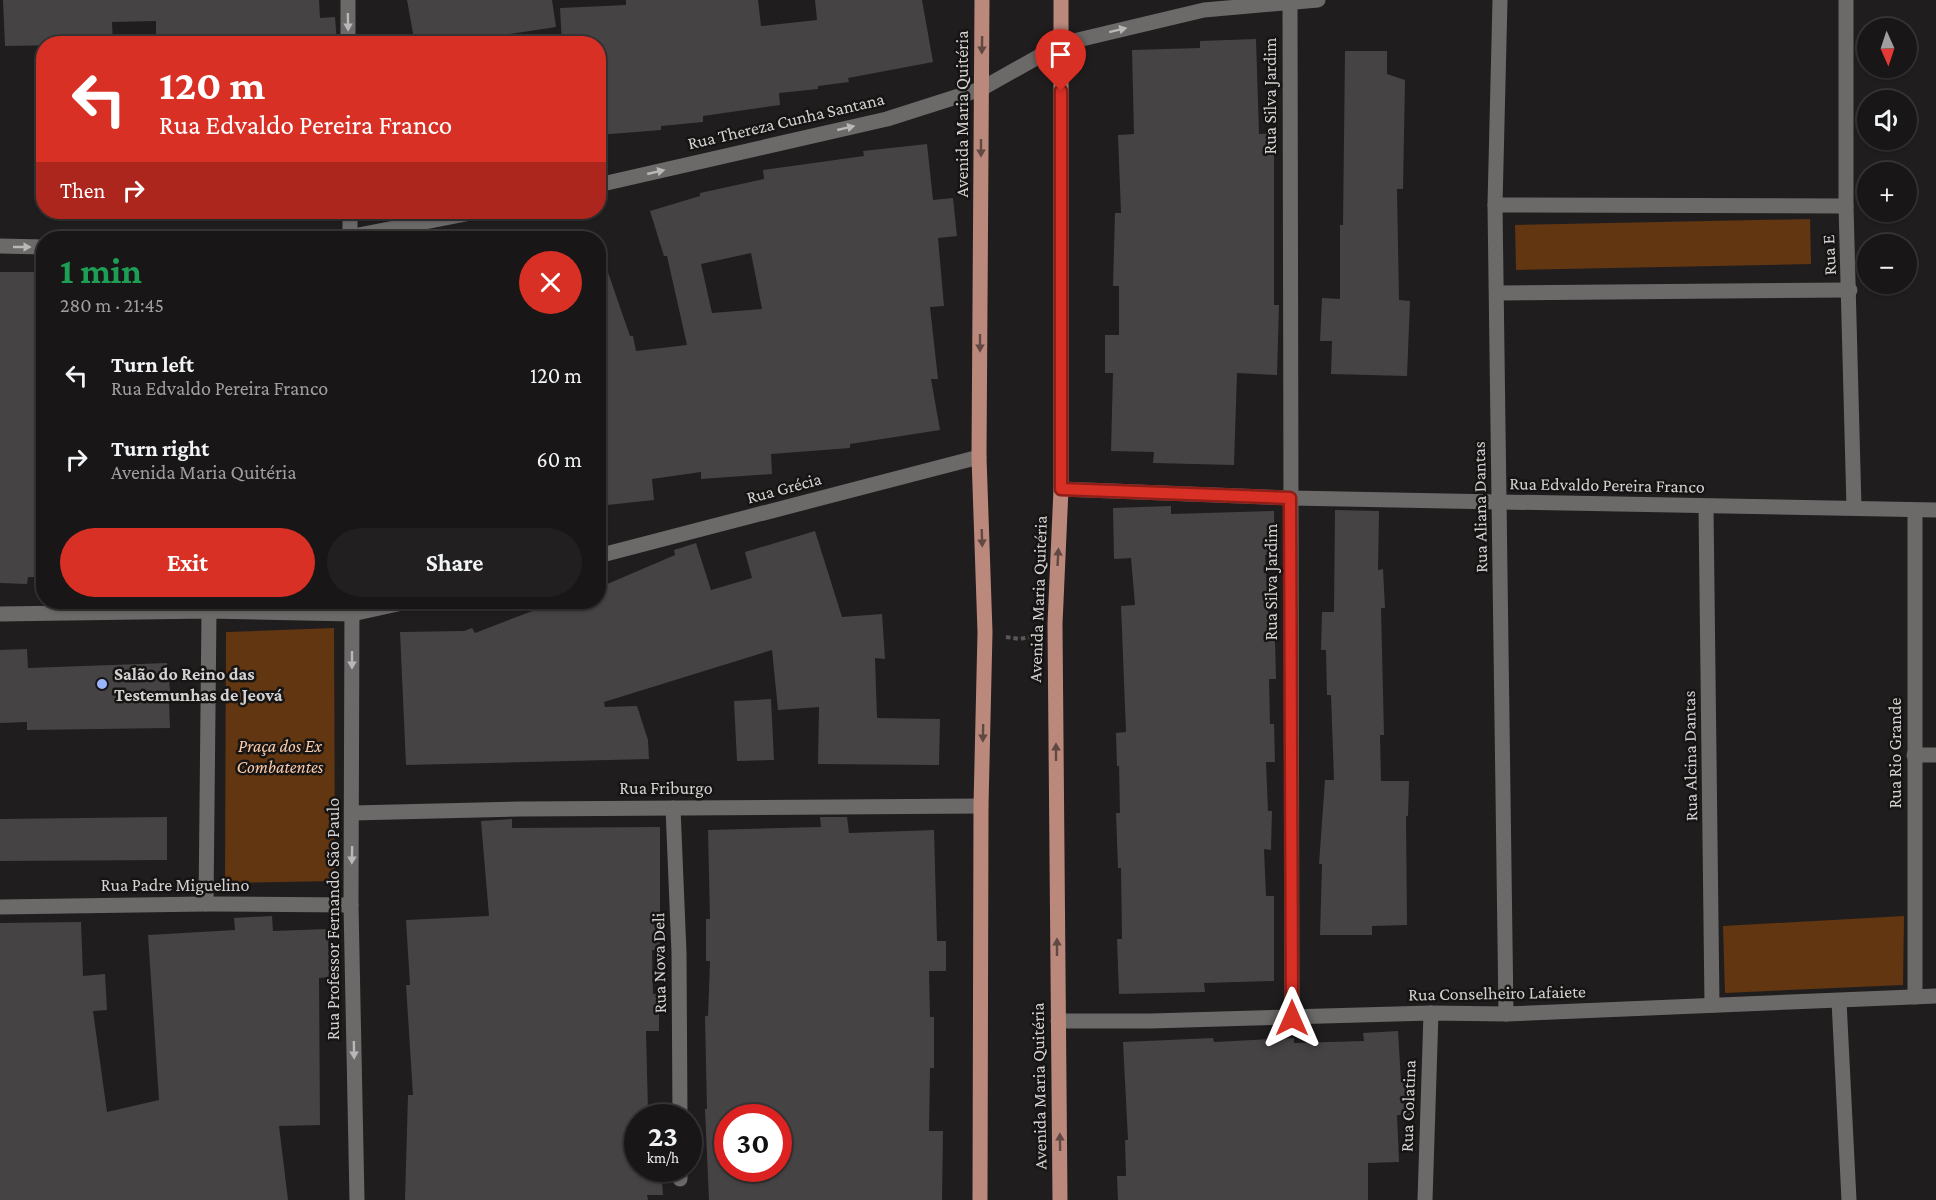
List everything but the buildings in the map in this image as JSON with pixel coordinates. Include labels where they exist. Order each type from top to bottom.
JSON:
[{"type":"main road","name":"Avenida Maria Quitéria","points":[[980,1200],[981,806],[985,632],[979,457],[982,0]]},
{"type":"main road","name":"Avenida Maria Quitéria","points":[[1060,1200],[1055,624],[1061,489],[1061,0]]},
{"type":"street","points":[[348,0],[348,36]]},
{"type":"street","name":"Rua Thereza Cunha Santana","points":[[606,183],[887,119],[981,89],[1061,44],[1204,9],[1318,0]]},
{"type":"street","name":"Rua Aliana Dantas","points":[[1500,0],[1494,205],[1498,293],[1506,1014]]},
{"type":"street","name":"Rua E","points":[[1846,0],[1846,207],[1854,508]]},
{"type":"street","name":"Rua Silva Jardim","points":[[1290,2],[1292,1018]]},
{"type":"street","points":[[1494,205],[1846,207]]},
{"type":"street","points":[[384,231],[442,219]]},
{"type":"street","points":[[0,246],[36,247]]},
{"type":"street","points":[[1498,293],[1850,290]]},
{"type":"street","name":"Rua Grécia","points":[[606,554],[979,457]]},
{"type":"street","name":"Rua Edvaldo Pereira Franco","points":[[1061,489],[1290,498],[1936,510]]},
{"type":"street","name":"Rua Alcina Dantas","points":[[1706,507],[1712,1005]]},
{"type":"street","name":"Rua Rio Grande","points":[[1915,510],[1915,997]]},
{"type":"street","points":[[0,614],[304,609]]},
{"type":"street","name":"Rua Professor Fernando São Paulo","points":[[352,609],[351,905],[357,1200]]},
{"type":"street","points":[[206,903],[209,611]]},
{"type":"street","points":[[1914,755],[1936,755]]},
{"type":"street","name":"Rua Friburgo","points":[[352,813],[981,806]]},
{"type":"street","name":"Rua Nova Deli","points":[[673,808],[679,952],[680,1104]]},
{"type":"street","name":"Rua Padre Miguelino","points":[[0,907],[206,903],[351,905]]},
{"type":"street","name":"Rua Conselheiro Lafaiete","points":[[1058,1021],[1292,1018],[1431,1013],[1506,1014],[1936,996]]},
{"type":"street","points":[[1839,1001],[1849,1200]]},
{"type":"street","name":"Rua Colatina","points":[[1425,1200],[1431,1013]]},
{"type":"path","points":[[985,632],[1010,638],[1030,638],[1055,624]]},
{"type":"green space","points":[[1810,219],[1811,264],[1516,270],[1515,225]]},
{"type":"green space","name":"Praça dos Ex Combatentes","points":[[334,628],[335,881],[225,883],[226,632]]},
{"type":"green space","points":[[1904,916],[1903,985],[1725,993],[1723,926]]},
{"type":"place","name":"Salão do Reino das Testemunhas de Jeová","points":[[102,684]]},
{"type":"route","points":[[1061,91],[1061,489],[1290,498],[1292,1018]]}]
